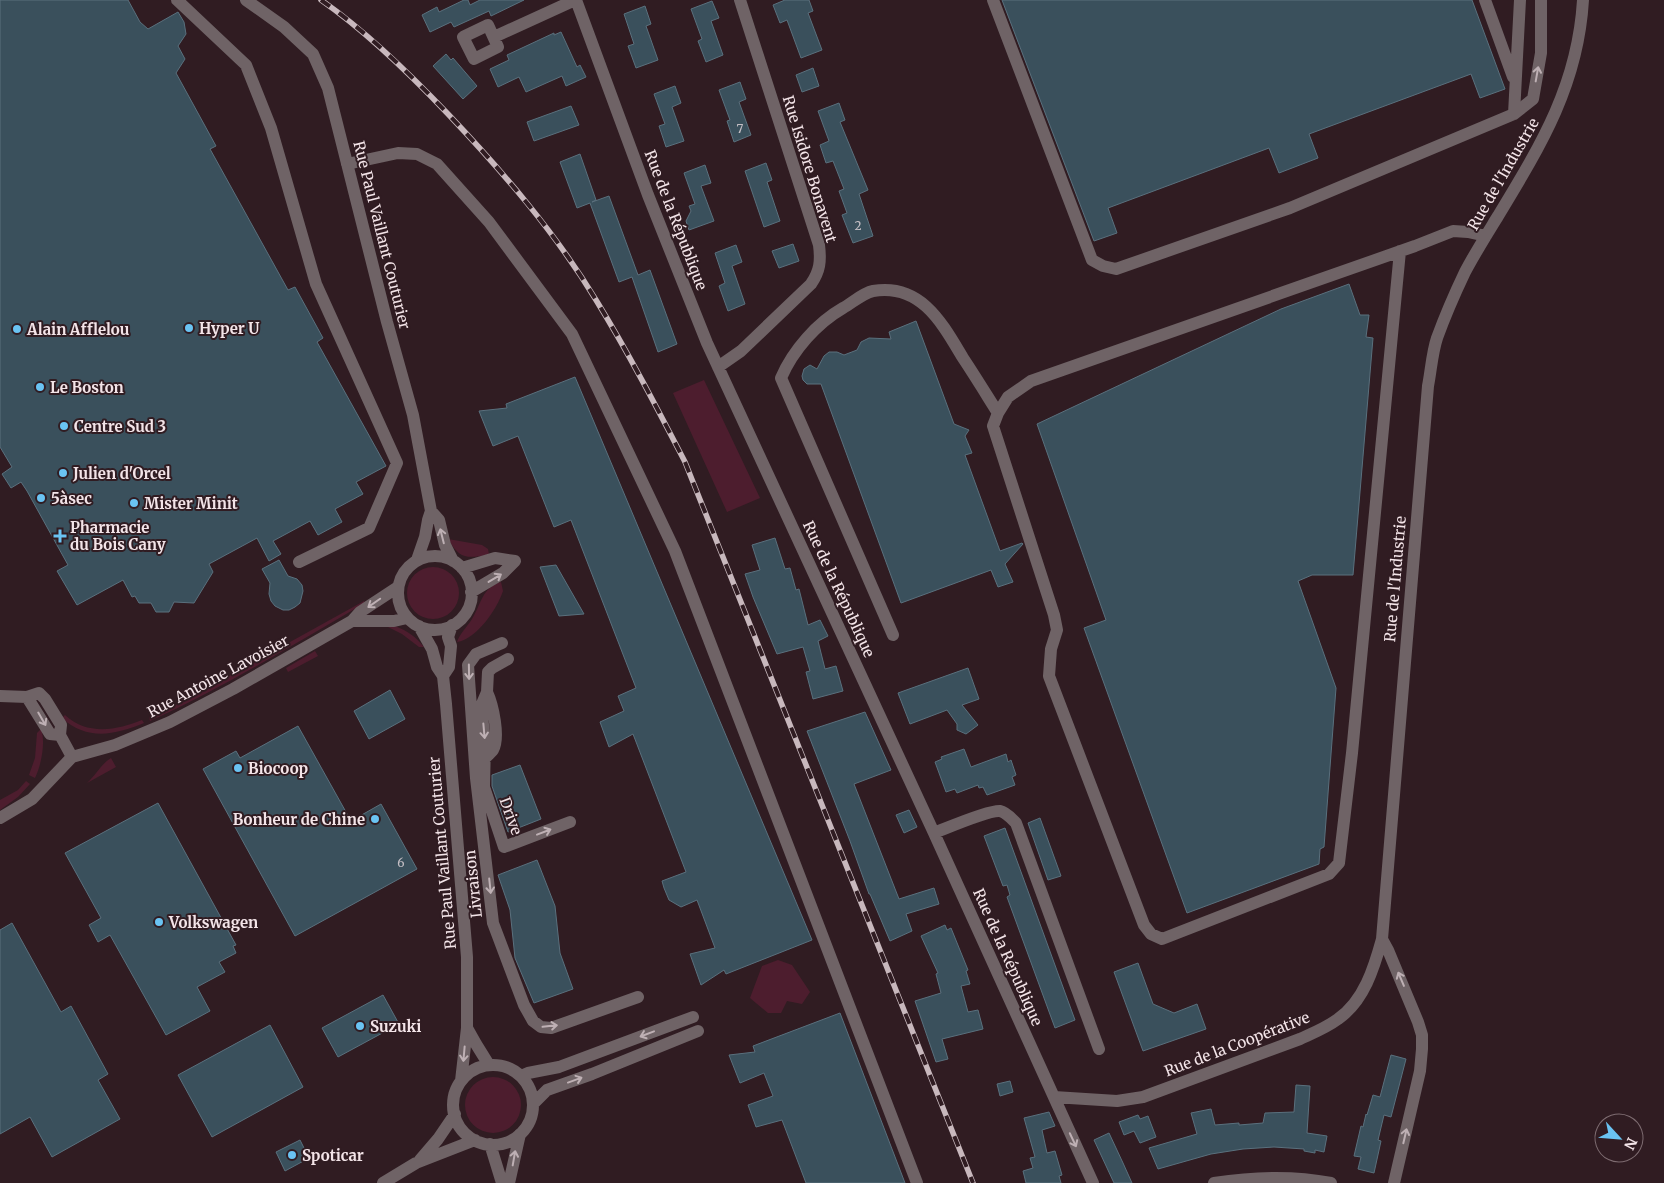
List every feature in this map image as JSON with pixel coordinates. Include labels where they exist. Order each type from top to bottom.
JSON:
[{"type":"street","points":[[177,0],[246,65],[270,128],[316,284],[397,463],[369,528],[299,562]]},
{"type":"street","name":"Rue Paul Vaillant Couturier","points":[[246,0],[284,27],[313,54],[328,88],[387,322],[413,415],[431,511],[438,520],[445,545],[457,565]]},
{"type":"street","points":[[494,37],[576,0]]},
{"type":"street","name":"Rue de la République","points":[[576,0],[648,195],[718,367],[934,833],[1093,1183]]},
{"type":"street","name":"Rue Isidore Bonavent","points":[[718,367],[742,351],[811,284],[821,262],[819,245],[740,0]]},
{"type":"street","points":[[993,0],[1092,260],[1103,266],[1116,269],[1290,208],[1514,114],[1533,98],[1541,53],[1542,0]]},
{"type":"street","points":[[1484,0],[1516,84]]},
{"type":"street","points":[[1514,114],[1520,0]]},
{"type":"street","name":"Rue de l'Industrie","points":[[1382,939],[1428,386],[1436,340],[1466,271],[1542,143],[1556,113],[1577,50],[1584,0]]},
{"type":"street","points":[[347,164],[398,152],[417,154],[437,164],[488,222],[572,334],[675,551],[917,1183]]},
{"type":"street","points":[[1400,251],[1351,762],[1339,862],[1330,874],[1162,939],[1151,934],[1144,925],[1049,676],[1051,649],[1056,630],[1054,615],[993,426],[998,413],[1008,397],[1031,381],[1453,231],[1486,236]]},
{"type":"street","points":[[893,635],[781,378],[786,366],[798,347],[834,314],[871,291],[894,290],[911,295],[929,308],[944,328],[998,413]]},
{"type":"street","name":"Rue Paul Vaillant Couturier","points":[[417,560],[431,511]]},
{"type":"street","points":[[435,556],[444,557],[457,565],[470,583],[470,602],[466,611],[452,625],[435,630],[419,626],[407,618],[400,603],[398,587],[402,575],[417,560],[435,556]]},
{"type":"street","points":[[457,565],[495,558],[515,561],[503,573],[471,592]]},
{"type":"street","name":"Rue Antoine Lavoisier","points":[[72,757],[115,745],[170,722],[233,689],[352,621],[360,612],[398,587]]},
{"type":"street","name":"Rue Antoine Lavoisier","points":[[352,621],[388,621],[407,618]]},
{"type":"street","name":"Rue Paul Vaillant Couturier","points":[[443,676],[449,667],[451,646],[448,637],[452,625]]},
{"type":"street","name":"Rue Paul Vaillant Couturier","points":[[419,626],[432,649],[438,668],[443,676],[467,957],[467,1028],[461,1081]]},
{"type":"street","name":"Livraison","points":[[502,643],[476,654],[468,665],[476,778],[493,923],[524,1005],[533,1021],[541,1027],[551,1028],[638,997]]},
{"type":"street","name":"Drive","points":[[508,659],[488,672],[487,692],[481,706],[485,743],[484,787],[500,837],[504,847],[570,822]]},
{"type":"street","points":[[0,696],[27,697],[50,734],[60,735],[72,757],[32,799],[0,818]]},
{"type":"street","points":[[934,833],[982,815],[1000,812],[1016,823],[1099,1049]]},
{"type":"street","points":[[486,854],[500,837]]},
{"type":"street","points":[[1382,939],[1422,1035],[1420,1071],[1394,1183]]},
{"type":"street","name":"Rue de la Coopérative","points":[[1054,1097],[1117,1101],[1143,1097],[1324,1028],[1340,1018],[1350,1008],[1368,982],[1382,939]]},
{"type":"street","points":[[521,1076],[559,1067],[693,1017]]},
{"type":"street","points":[[467,1028],[490,1065]]},
{"type":"street","points":[[533,1104],[547,1090],[698,1031]]},
{"type":"street","points":[[509,1183],[520,1134],[530,1120],[533,1104],[530,1089],[521,1076],[506,1067],[490,1065],[474,1070],[461,1081],[456,1091],[454,1102],[455,1114],[462,1129],[475,1140],[490,1144],[506,1142],[520,1134]]},
{"type":"street","points":[[416,1163],[438,1139],[455,1114]]},
{"type":"street","points":[[383,1183],[416,1163],[475,1140]]},
{"type":"street","points":[[490,1144],[502,1183]]},
{"type":"street","points":[[1214,1183],[1283,1176],[1331,1183]]},
{"type":"shaded area","points":[[704,380],[760,498],[727,512],[673,393]]},
{"type":"shaded area","points":[[448,539],[482,545],[488,549],[489,555],[465,556],[456,551]]},
{"type":"shaded area","points":[[433,567],[447,571],[455,579],[459,593],[455,607],[447,615],[433,619],[419,615],[411,607],[407,593],[411,579],[419,571]]},
{"type":"shaded area","points":[[501,582],[503,591],[491,614],[472,635],[457,642],[486,592],[495,584]]},
{"type":"shaded area","points":[[364,601],[365,603],[259,665],[150,721],[149,717],[184,701]]},
{"type":"shaded area","points":[[395,626],[418,640],[424,647],[419,647],[402,634],[388,627]]},
{"type":"shaded area","points":[[315,651],[318,656],[288,672],[286,668]]},
{"type":"shaded area","points":[[65,715],[74,722],[93,728],[113,728],[142,720],[144,723],[112,733],[91,733],[81,730],[62,718]]},
{"type":"shaded area","points":[[41,729],[43,740],[42,754],[35,778],[29,775],[35,758],[37,733]]},
{"type":"shaded area","points":[[111,758],[116,767],[87,783],[104,763]]},
{"type":"shaded area","points":[[26,781],[30,784],[18,797],[0,810],[0,800],[18,790]]},
{"type":"shaded area","points":[[778,960],[792,965],[810,992],[802,1004],[787,1001],[781,1013],[768,1013],[750,998],[762,966]]},
{"type":"shaded area","points":[[493,1077],[504,1079],[513,1085],[519,1094],[521,1105],[519,1116],[513,1125],[504,1131],[493,1133],[482,1131],[473,1125],[467,1116],[465,1105],[467,1094],[473,1085],[482,1079]]},
{"type":"building","points":[[0,0],[128,0],[140,22],[148,29],[178,12],[184,22],[186,34],[178,46],[185,59],[176,73],[216,146],[210,149],[288,290],[295,287],[323,338],[317,342],[386,466],[356,482],[363,494],[335,509],[342,522],[318,535],[310,521],[273,541],[281,554],[269,561],[257,538],[209,564],[213,572],[194,603],[174,602],[169,612],[156,612],[151,603],[139,603],[135,596],[132,597],[123,580],[77,605],[57,571],[68,565],[27,491],[21,482],[11,488],[2,474],[12,467],[0,447]]},
{"type":"building","points":[[464,0],[468,0],[470,5],[480,0],[524,0],[491,16],[489,11],[454,27],[451,22],[430,32],[422,15],[437,7],[439,12]]},
{"type":"building","points":[[785,0],[809,0],[813,11],[808,13],[822,50],[801,58],[787,20],[780,23],[773,5]]},
{"type":"building","points":[[1002,0],[1472,0],[1505,89],[1480,98],[1471,74],[1309,134],[1318,158],[1279,173],[1269,148],[1108,208],[1117,233],[1094,241]]},
{"type":"building","points":[[712,1],[719,18],[711,21],[723,55],[706,62],[698,41],[702,39],[691,9]]},
{"type":"building","points":[[645,6],[651,24],[646,26],[658,60],[636,68],[628,46],[634,44],[624,14]]},
{"type":"building","points":[[561,32],[577,67],[580,65],[586,77],[566,86],[562,76],[526,92],[519,77],[498,87],[490,69],[509,60],[507,55],[554,33],[554,35]]},
{"type":"building","points":[[446,54],[451,60],[453,58],[477,86],[463,99],[433,66]]},
{"type":"building","points":[[813,68],[819,86],[802,92],[796,75]]},
{"type":"building","points":[[740,82],[746,99],[739,102],[751,135],[734,142],[727,121],[730,120],[719,90]]},
{"type":"building","points":[[675,86],[681,103],[672,107],[684,141],[666,147],[659,126],[665,124],[654,94]]},
{"type":"building","points":[[839,103],[845,120],[840,122],[868,190],[859,194],[873,236],[853,243],[842,215],[847,213],[839,191],[844,189],[833,161],[826,163],[820,145],[829,141],[818,111]]},
{"type":"building","points":[[571,106],[579,125],[534,141],[527,122]]},
{"type":"building","points":[[580,154],[596,200],[592,202],[609,196],[638,275],[650,270],[677,344],[658,352],[632,277],[619,282],[590,203],[577,208],[560,162]]},
{"type":"building","points":[[766,163],[772,180],[767,182],[780,221],[764,227],[745,171]]},
{"type":"building","points":[[705,165],[711,183],[701,186],[714,221],[689,230],[686,221],[691,211],[689,206],[695,204],[684,173]]},
{"type":"building","points":[[793,244],[799,261],[779,268],[772,251]]},
{"type":"building","points":[[736,245],[742,262],[732,266],[745,304],[728,311],[719,286],[725,283],[715,253]]},
{"type":"building","points":[[1349,284],[1360,315],[1369,315],[1366,337],[1373,338],[1353,575],[1312,575],[1298,581],[1336,688],[1324,847],[1320,849],[1319,864],[1187,913],[1084,628],[1106,620],[1037,424],[1281,309]]},
{"type":"building","points":[[916,321],[954,424],[969,430],[965,436],[972,453],[965,455],[1000,551],[1023,544],[1005,564],[1013,582],[998,587],[991,570],[901,603],[821,384],[807,384],[802,376],[804,369],[810,365],[817,369],[824,356],[829,352],[837,352],[844,355],[857,350],[861,342],[869,338],[891,339],[889,332]]},
{"type":"building","points":[[575,377],[812,940],[726,974],[724,970],[701,985],[690,954],[715,948],[697,900],[681,907],[669,900],[662,881],[686,872],[633,734],[609,747],[600,722],[624,711],[618,696],[636,688],[571,520],[554,527],[518,436],[493,446],[479,411],[507,408],[506,404]]},
{"type":"building","points":[[775,538],[785,569],[790,568],[796,590],[799,589],[808,625],[820,620],[828,636],[818,641],[825,669],[836,666],[843,691],[813,699],[806,672],[810,671],[803,647],[777,654],[745,574],[760,570],[752,545]]},
{"type":"building","points":[[279,560],[288,576],[297,579],[302,585],[303,591],[300,603],[289,610],[283,610],[275,606],[271,601],[269,594],[270,583],[262,569]]},
{"type":"building","points":[[556,565],[584,614],[559,616],[540,567]]},
{"type":"building","points":[[968,668],[979,699],[962,705],[978,725],[966,734],[957,730],[957,724],[947,710],[910,724],[898,693]]},
{"type":"building","points":[[390,690],[405,719],[369,739],[354,711]]},
{"type":"building","points":[[865,712],[891,770],[854,784],[899,899],[934,888],[939,904],[906,914],[912,931],[890,941],[869,894],[807,731]]},
{"type":"building","points":[[298,726],[351,821],[381,804],[417,869],[295,936],[203,769],[236,751],[240,758]]},
{"type":"building","points":[[964,749],[971,767],[1006,754],[1008,762],[1011,760],[1016,775],[1012,777],[1015,785],[987,795],[983,787],[979,788],[978,785],[957,793],[955,789],[946,792],[935,762],[942,759],[941,757]]},
{"type":"building","points":[[520,765],[541,819],[508,832],[492,786],[492,775]]},
{"type":"building","name":"Volkswagen","points":[[158,803],[236,945],[233,946],[236,953],[219,962],[225,972],[197,987],[210,1011],[166,1035],[110,935],[98,942],[89,925],[101,918],[65,853]]},
{"type":"building","points":[[909,810],[917,827],[904,833],[896,815]]},
{"type":"building","points":[[1040,818],[1061,876],[1048,880],[1028,823]]},
{"type":"building","points":[[1005,828],[1075,1020],[1055,1028],[1007,897],[1010,895],[1007,885],[1003,886],[984,836]]},
{"type":"building","points":[[537,860],[555,906],[560,953],[573,989],[534,1003],[515,958],[510,910],[498,875]]},
{"type":"building","points":[[12,923],[61,1012],[71,1006],[108,1074],[98,1080],[120,1119],[52,1157],[30,1117],[0,1134],[0,930]]},
{"type":"building","points":[[945,925],[947,930],[951,928],[968,970],[966,971],[970,984],[961,986],[968,1012],[978,1010],[983,1029],[942,1039],[948,1059],[936,1062],[915,1001],[941,993],[936,974],[938,973],[921,936]]},
{"type":"building","points":[[1138,963],[1153,1004],[1174,1013],[1197,1004],[1206,1029],[1143,1051],[1114,972]]},
{"type":"building","name":"Suzuki","points":[[383,995],[399,1024],[338,1057],[322,1028]]},
{"type":"building","points":[[840,1013],[905,1183],[806,1183],[782,1120],[756,1127],[748,1105],[773,1096],[764,1073],[740,1083],[729,1055],[755,1052],[753,1046]]},
{"type":"building","points":[[270,1025],[303,1087],[212,1137],[178,1075]]},
{"type":"building","points":[[1391,1055],[1406,1059],[1391,1117],[1384,1115],[1378,1140],[1381,1141],[1374,1173],[1358,1169],[1361,1157],[1354,1156],[1361,1126],[1363,1127],[1373,1095],[1380,1097]]},
{"type":"building","points":[[1010,1081],[1013,1092],[1000,1096],[997,1084]]},
{"type":"building","points":[[1296,1085],[1310,1086],[1307,1133],[1327,1136],[1324,1152],[1315,1150],[1315,1153],[1304,1151],[1304,1149],[1274,1147],[1243,1149],[1211,1154],[1158,1169],[1149,1148],[1197,1134],[1191,1113],[1211,1109],[1215,1125],[1263,1123],[1265,1113],[1294,1112]]},
{"type":"building","points":[[1049,1112],[1055,1126],[1042,1130],[1047,1153],[1055,1151],[1062,1175],[1059,1176],[1061,1183],[1026,1183],[1023,1171],[1033,1168],[1030,1158],[1035,1157],[1024,1118]]},
{"type":"building","points":[[1138,1115],[1140,1119],[1148,1116],[1156,1137],[1140,1143],[1134,1131],[1124,1135],[1119,1122]]},
{"type":"building","points":[[1109,1133],[1132,1183],[1114,1183],[1094,1140]]},
{"type":"building","name":"Spoticar","points":[[300,1140],[309,1158],[285,1171],[276,1152]]},
{"type":"railway","points":[[321,0],[371,39],[403,68],[508,180],[563,250],[631,360],[685,462],[973,1183]]},
{"type":"place","name":"Hyper U","points":[[189,328]]},
{"type":"place","name":"Alain Afflelou","points":[[17,329]]},
{"type":"place","name":"Le Boston","points":[[40,387]]},
{"type":"place","name":"Centre Sud 3","points":[[64,426]]},
{"type":"place","name":"Julien d'Orcel","points":[[63,473]]},
{"type":"place","name":"5àsec","points":[[41,498]]},
{"type":"place","name":"Mister Minit","points":[[134,503]]},
{"type":"place","name":"Pharmacie du Bois Cany","points":[[60,536]]},
{"type":"place","name":"Biocoop","points":[[238,768]]},
{"type":"place","name":"Bonheur de Chine","points":[[375,819]]},
{"type":"place","name":"Volkswagen","points":[[159,922]]},
{"type":"place","name":"Suzuki","points":[[360,1026]]},
{"type":"place","name":"Spoticar","points":[[292,1155]]}]
